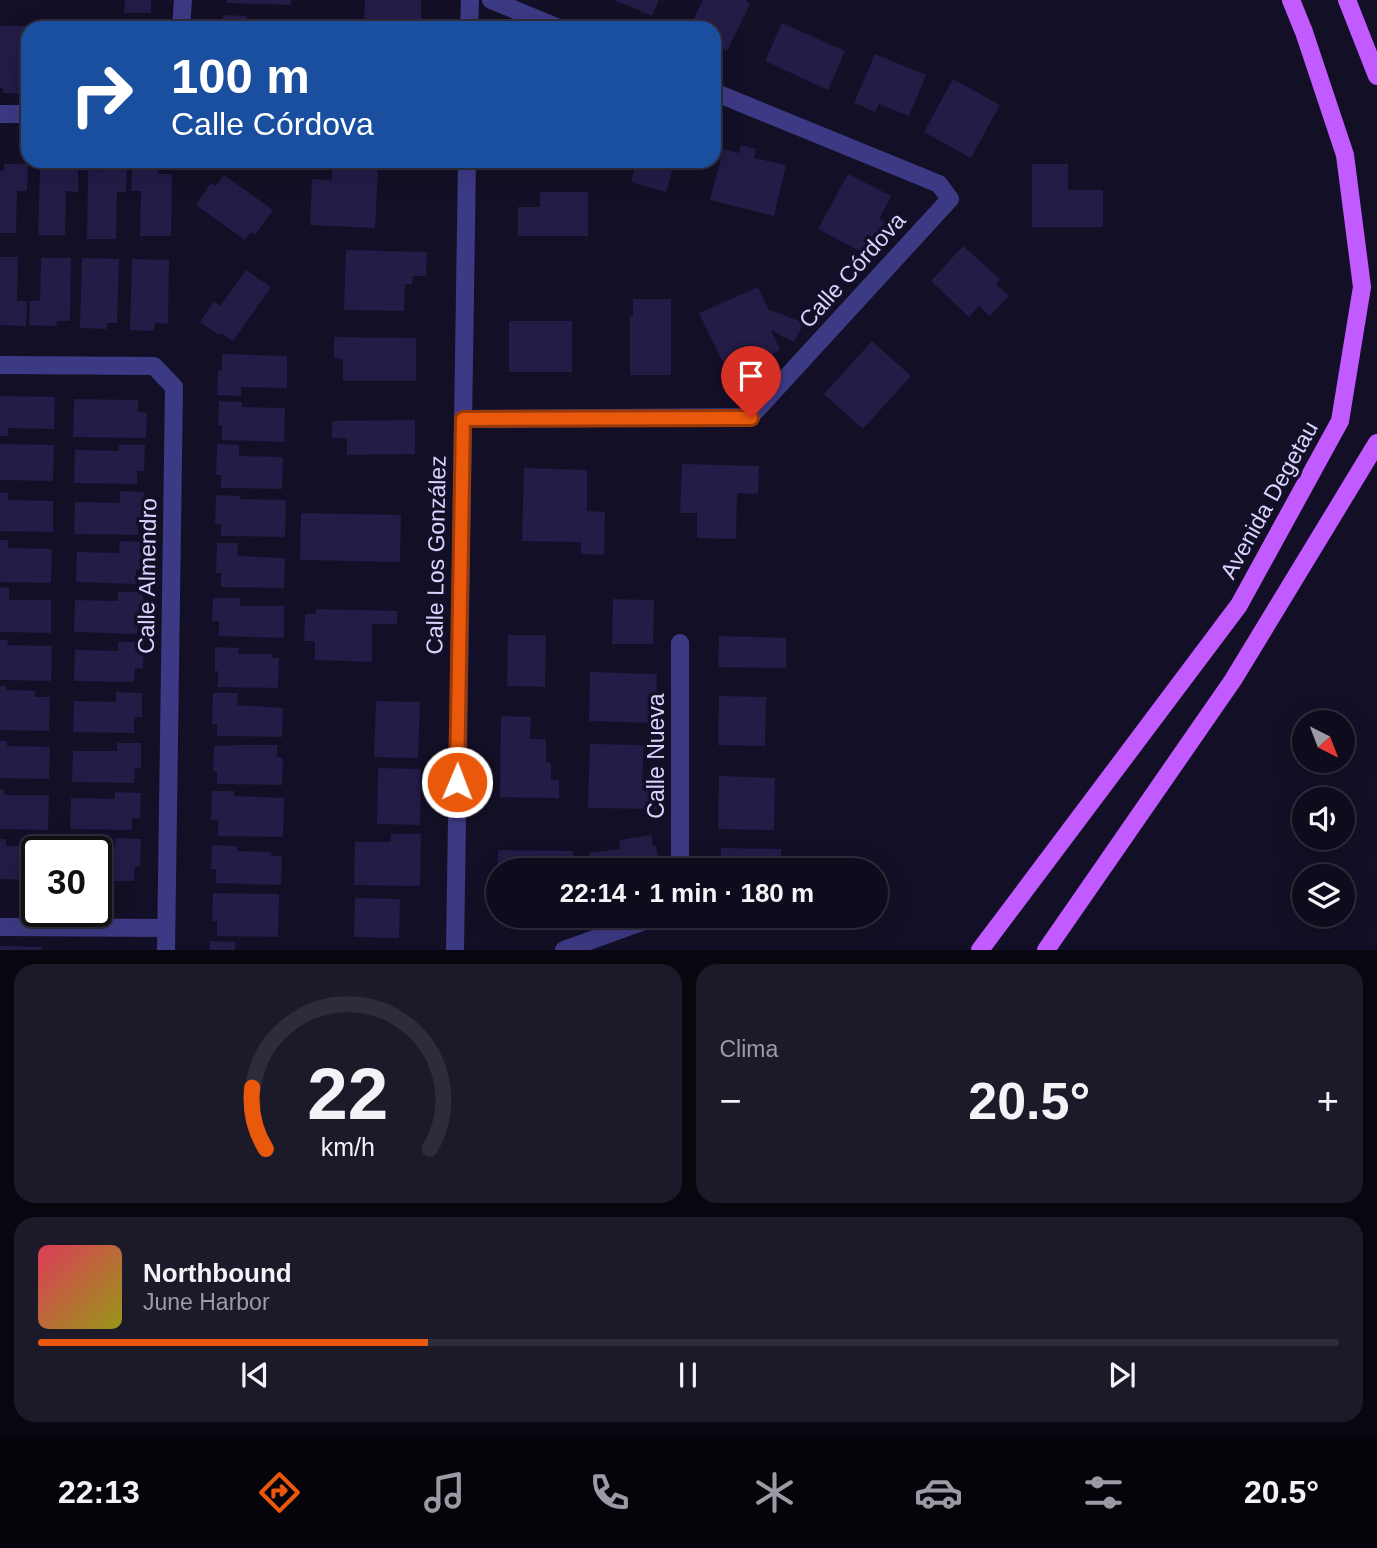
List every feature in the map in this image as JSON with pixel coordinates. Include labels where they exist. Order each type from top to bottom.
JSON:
[{"type":"main road","name":"Avenida Degetau","points":[[980,950],[1239,605],[1340,421],[1362,287],[1345,155],[1291,0]]},
{"type":"main road","points":[[1347,0],[1377,76]]},
{"type":"main road","points":[[1045,950],[1233,680],[1377,443]]},
{"type":"street","points":[[182,21],[183,0]]},
{"type":"street","points":[[469,21],[470,0]]},
{"type":"street","points":[[491,0],[542,21]]},
{"type":"street","name":"Calle Córdova","points":[[463,419],[751,418],[950,199],[939,184],[721,95]]},
{"type":"street","points":[[0,114],[21,114]]},
{"type":"street","name":"Calle Los González","points":[[455,950],[467,168]]},
{"type":"street","name":"Calle Almendro","points":[[0,365],[154,366],[174,387],[166,950]]},
{"type":"street","name":"Calle Nueva","points":[[680,643],[681,858]]},
{"type":"street","points":[[0,927],[166,928]]},
{"type":"street","points":[[564,950],[625,928]]},
{"type":"building","points":[[125,0],[151,0],[151,13],[124,13]]},
{"type":"building","points":[[227,0],[291,0],[291,5],[227,3]]},
{"type":"building","points":[[365,0],[421,0],[421,21],[364,21]]},
{"type":"building","points":[[614,0],[659,0],[652,16]]},
{"type":"building","points":[[703,0],[747,0],[750,4],[727,51],[721,48],[721,21],[692,21]]},
{"type":"building","points":[[223,15],[247,16],[247,21],[223,21]]},
{"type":"building","points":[[782,23],[845,51],[828,90],[765,61]]},
{"type":"building","points":[[0,26],[21,26],[21,94],[3,93],[3,88],[0,88]]},
{"type":"building","points":[[875,54],[926,75],[909,116],[879,104],[875,112],[854,103]]},
{"type":"building","points":[[953,79],[1000,105],[971,158],[924,132]]},
{"type":"building","points":[[741,145],[756,149],[754,158],[786,165],[774,216],[710,200],[718,168],[721,168],[723,149],[739,153]]},
{"type":"building","points":[[4,164],[21,164],[21,168],[28,168],[27,191],[17,191],[16,233],[0,233],[0,171],[4,171]]},
{"type":"building","points":[[1032,164],[1068,164],[1068,190],[1103,190],[1103,227],[1032,227]]},
{"type":"building","points":[[78,168],[78,192],[66,191],[65,235],[38,235],[40,170]]},
{"type":"building","points":[[102,168],[127,168],[126,192],[117,192],[116,239],[87,239],[88,170],[102,171]]},
{"type":"building","points":[[132,168],[157,168],[158,174],[172,174],[171,236],[140,236],[141,191],[131,191]]},
{"type":"building","points":[[332,168],[374,168],[378,171],[375,228],[310,225],[312,179],[332,180]]},
{"type":"building","points":[[635,168],[673,168],[666,192],[631,182]]},
{"type":"building","points":[[848,174],[891,196],[879,219],[885,222],[875,240],[870,238],[862,252],[818,229]]},
{"type":"building","points":[[224,175],[273,210],[255,235],[251,232],[245,240],[196,205],[211,183],[216,186]]},
{"type":"building","points":[[540,192],[588,192],[588,236],[518,236],[518,207],[540,207]]},
{"type":"building","points":[[963,246],[1000,279],[996,284],[1009,296],[990,316],[979,306],[969,317],[931,281]]},
{"type":"building","points":[[346,250],[427,252],[426,276],[413,276],[412,284],[405,284],[404,311],[344,310]]},
{"type":"building","points":[[0,257],[18,257],[17,301],[27,301],[26,326],[0,325]]},
{"type":"building","points":[[41,258],[71,258],[70,321],[57,321],[56,326],[29,325],[30,301],[40,301]]},
{"type":"building","points":[[82,258],[119,259],[117,323],[107,323],[107,329],[80,328]]},
{"type":"building","points":[[132,259],[169,260],[168,324],[155,323],[154,331],[130,330]]},
{"type":"building","points":[[246,270],[271,287],[233,341],[200,322],[214,301],[220,306]]},
{"type":"building","points":[[758,287],[768,309],[804,323],[794,342],[771,330],[780,350],[729,375],[699,313]]},
{"type":"building","points":[[633,299],[671,299],[671,375],[630,375],[630,316],[633,316]]},
{"type":"building","points":[[509,321],[572,321],[572,372],[509,372]]},
{"type":"building","points":[[334,337],[416,338],[416,381],[343,381],[343,359],[334,358]]},
{"type":"building","points":[[872,341],[911,376],[863,429],[824,394]]},
{"type":"building","points":[[222,354],[287,356],[287,388],[241,387],[241,396],[217,395]]},
{"type":"building","points":[[0,396],[55,397],[54,429],[8,428],[8,436],[0,436]]},
{"type":"building","points":[[74,399],[138,400],[138,412],[147,413],[146,438],[73,437]]},
{"type":"building","points":[[219,401],[242,402],[242,407],[285,408],[284,442],[222,440],[222,425],[218,425]]},
{"type":"building","points":[[415,420],[415,454],[347,455],[347,438],[332,438],[332,421]]},
{"type":"building","points":[[0,444],[54,445],[53,481],[0,480]]},
{"type":"building","points":[[217,444],[239,445],[239,456],[283,457],[282,489],[221,488],[221,475],[216,475]]},
{"type":"building","points":[[119,445],[145,445],[144,471],[137,471],[137,484],[74,483],[75,450],[119,451]]},
{"type":"building","points":[[682,464],[759,466],[758,494],[737,493],[736,539],[697,538],[697,513],[680,513]]},
{"type":"building","points":[[524,468],[587,470],[587,511],[605,512],[604,555],[581,554],[581,542],[522,541]]},
{"type":"building","points":[[120,491],[144,492],[143,520],[138,520],[138,535],[74,534],[75,502],[120,503]]},
{"type":"building","points":[[0,493],[8,493],[8,500],[53,501],[53,532],[0,531]]},
{"type":"building","points":[[216,495],[241,496],[240,499],[286,500],[285,537],[221,536],[221,524],[215,524]]},
{"type":"building","points":[[301,513],[401,515],[400,562],[300,560]]},
{"type":"building","points":[[0,540],[8,540],[8,548],[52,549],[51,583],[0,582]]},
{"type":"building","points":[[120,541],[143,542],[143,570],[136,570],[136,584],[76,582],[77,552],[119,553]]},
{"type":"building","points":[[217,543],[238,543],[237,556],[285,558],[284,588],[221,587],[221,573],[216,573]]},
{"type":"building","points":[[0,587],[9,588],[9,600],[51,600],[51,633],[0,632]]},
{"type":"building","points":[[118,592],[143,592],[143,621],[138,621],[137,634],[74,632],[75,600],[118,601]]},
{"type":"building","points":[[213,598],[240,598],[240,606],[284,606],[284,638],[219,636],[219,621],[212,621]]},
{"type":"building","points":[[613,599],[654,600],[653,644],[612,644]]},
{"type":"building","points":[[316,609],[397,611],[397,624],[372,624],[372,662],[315,660],[315,641],[304,641],[305,614],[316,614]]},
{"type":"building","points":[[508,635],[546,635],[545,687],[507,686]]},
{"type":"building","points":[[719,636],[786,638],[786,668],[718,667]]},
{"type":"building","points":[[0,640],[8,640],[7,645],[52,646],[51,681],[0,680]]},
{"type":"building","points":[[118,642],[144,642],[143,669],[135,668],[134,682],[74,681],[75,650],[118,651]]},
{"type":"building","points":[[215,647],[239,648],[238,654],[273,654],[272,658],[279,658],[278,688],[218,687]]},
{"type":"building","points":[[590,672],[657,674],[656,723],[589,721]]},
{"type":"building","points":[[0,686],[6,686],[6,690],[35,691],[35,697],[50,697],[49,731],[0,730]]},
{"type":"building","points":[[116,692],[142,693],[142,717],[134,717],[134,733],[73,732],[74,701],[116,702]]},
{"type":"building","points":[[213,693],[238,693],[237,705],[283,708],[282,737],[217,736],[217,724],[212,724]]},
{"type":"building","points":[[719,696],[766,697],[765,746],[718,745]]},
{"type":"building","points":[[376,701],[420,702],[418,758],[374,757]]},
{"type":"building","points":[[501,716],[531,717],[530,739],[546,739],[546,762],[551,763],[551,780],[559,780],[559,798],[500,797]]},
{"type":"building","points":[[0,741],[7,741],[7,746],[50,747],[49,779],[0,778]]},
{"type":"building","points":[[117,743],[141,743],[141,768],[135,768],[134,783],[72,782],[73,751],[117,751]]},
{"type":"building","points":[[590,744],[644,745],[642,782],[657,782],[657,809],[588,808]]},
{"type":"building","points":[[277,745],[277,757],[283,758],[282,785],[217,784],[217,771],[213,771],[214,746]]},
{"type":"building","points":[[378,768],[421,769],[420,825],[377,824]]},
{"type":"building","points":[[719,776],[775,778],[774,830],[718,829]]},
{"type":"building","points":[[0,789],[4,789],[4,795],[49,795],[48,830],[0,829]]},
{"type":"building","points":[[212,791],[234,791],[234,796],[284,798],[283,837],[218,836],[218,820],[211,820]]},
{"type":"building","points":[[115,792],[141,793],[140,818],[132,818],[132,830],[70,829],[71,798],[115,799]]},
{"type":"building","points":[[391,834],[421,834],[420,886],[354,885],[355,842],[391,842]]},
{"type":"building","points":[[652,835],[658,858],[590,858],[589,853],[620,849],[619,840]]},
{"type":"building","points":[[116,838],[141,839],[140,866],[135,867],[134,881],[112,881],[112,849],[115,849]]},
{"type":"building","points":[[0,839],[6,839],[6,846],[21,846],[21,880],[0,879]]},
{"type":"building","points":[[212,845],[237,846],[237,851],[272,852],[271,856],[282,856],[281,885],[216,883],[216,869],[211,869]]},
{"type":"building","points":[[721,848],[781,849],[781,858],[721,858]]},
{"type":"building","points":[[498,850],[573,851],[573,858],[498,858]]},
{"type":"building","points":[[213,893],[279,894],[278,937],[217,936],[217,921],[212,921]]},
{"type":"building","points":[[355,898],[400,899],[399,938],[354,937]]},
{"type":"building","points":[[210,941],[235,942],[235,950],[210,950]]},
{"type":"building","points":[[0,946],[42,947],[42,950],[0,950]]},
{"type":"route","points":[[457,782],[463,419],[751,418]]}]
